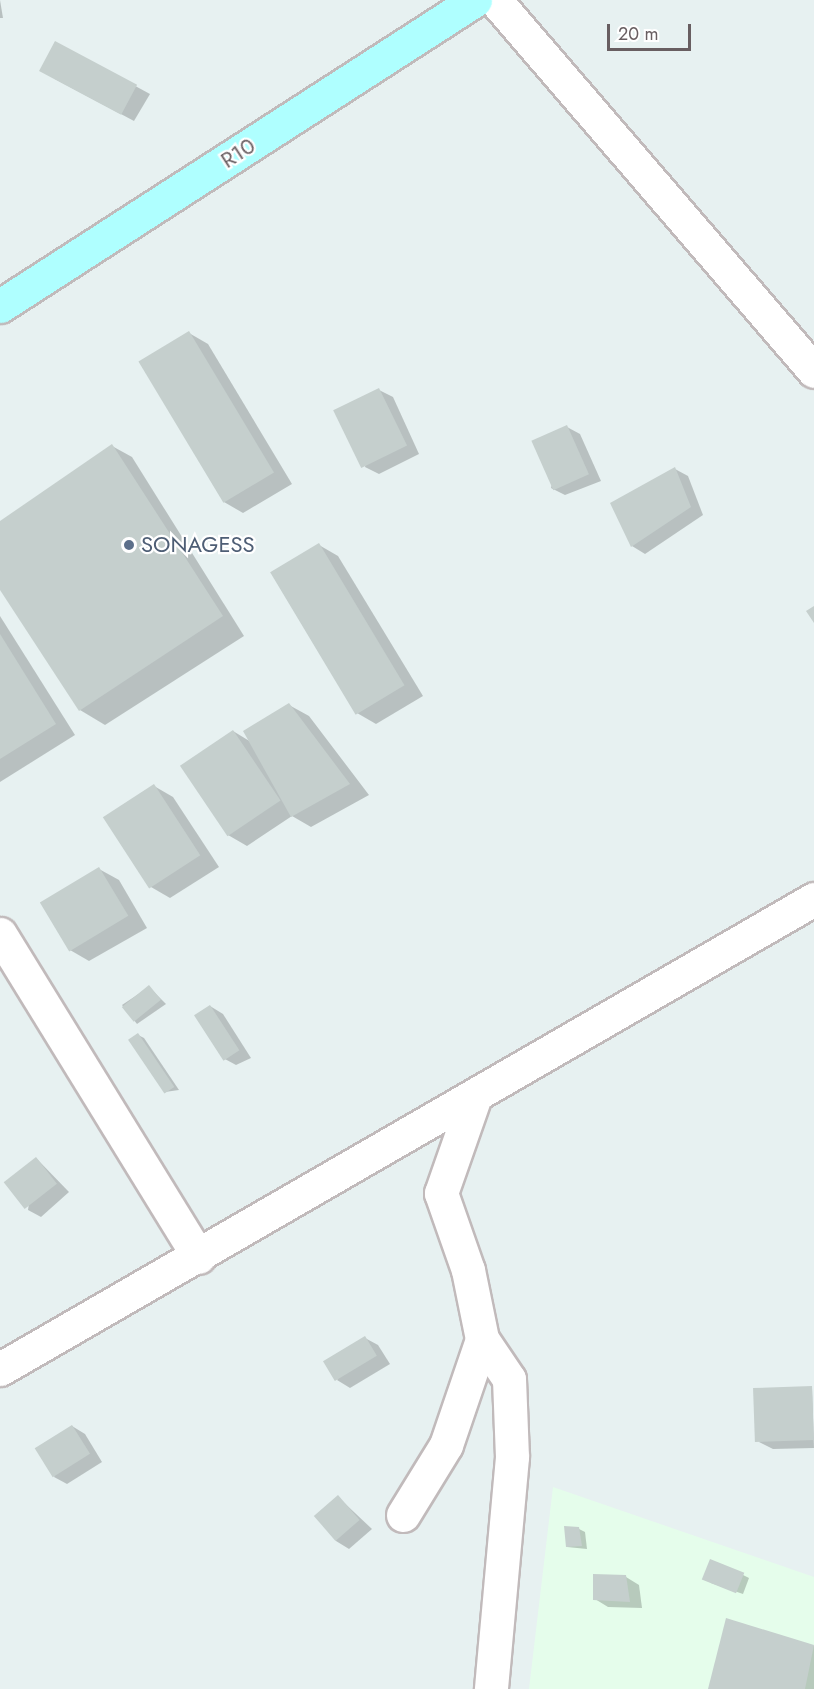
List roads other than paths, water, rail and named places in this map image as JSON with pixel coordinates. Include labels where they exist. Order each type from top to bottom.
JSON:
[{"type":"main road","name":"R10","points":[[0,306],[475,0]]},
{"type":"street","points":[[495,0],[814,371]]},
{"type":"street","points":[[0,1369],[199,1257],[814,899]]},
{"type":"street","points":[[0,934],[199,1257]]},
{"type":"street","points":[[475,1096],[441,1194],[468,1270],[482,1339],[509,1379],[512,1457],[491,1689]]},
{"type":"street","points":[[403,1515],[446,1445],[482,1339]]},
{"type":"place","name":"SONAGESS","points":[[129,545]]}]
